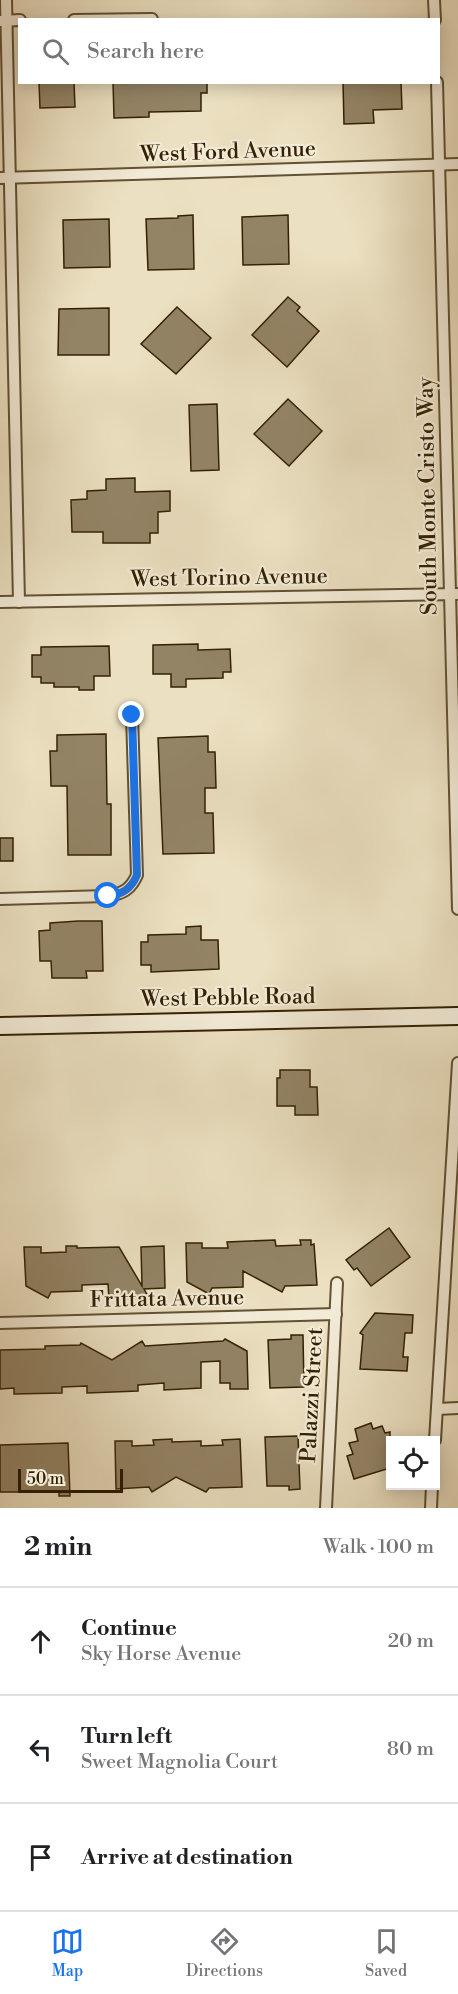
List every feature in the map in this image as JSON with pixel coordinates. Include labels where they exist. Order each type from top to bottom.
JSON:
[{"type":"street","points":[[6,0],[3,20],[5,178],[19,602]]},
{"type":"street","points":[[434,0],[435,18]]},
{"type":"street","name":"South Monte Cristo Way","points":[[437,84],[454,594],[458,909]]},
{"type":"street","name":"West Ford Avenue","points":[[5,178],[458,164]]},
{"type":"street","name":"West Torino Avenue","points":[[0,602],[454,594]]},
{"type":"street","points":[[0,899],[108,896],[126,891],[133,885],[137,875],[132,715]]},
{"type":"street","name":"West Pebble Road","points":[[0,1026],[458,1016]]},
{"type":"street","points":[[435,1436],[458,1063]]},
{"type":"street","name":"Palazzi Street","points":[[326,1508],[337,1284]]},
{"type":"street","name":"Frittata Avenue","points":[[0,1323],[336,1314]]},
{"type":"street","points":[[437,1409],[458,1408]]},
{"type":"street","points":[[431,1508],[432,1490]]},
{"type":"building","points":[[39,84],[74,84],[75,107],[40,108]]},
{"type":"building","points":[[113,84],[207,84],[207,93],[201,93],[201,111],[149,112],[149,117],[114,118]]},
{"type":"building","points":[[343,84],[401,84],[402,109],[373,110],[374,123],[344,124]]},
{"type":"building","points":[[193,215],[194,269],[148,270],[146,219]]},
{"type":"building","points":[[288,215],[289,264],[243,265],[242,217]]},
{"type":"building","points":[[109,219],[110,267],[64,268],[63,220]]},
{"type":"building","points":[[288,297],[300,307],[297,311],[319,331],[287,367],[252,335]]},
{"type":"building","points":[[177,307],[211,338],[176,374],[141,344]]},
{"type":"building","points":[[109,308],[109,355],[58,355],[59,309]]},
{"type":"building","points":[[288,399],[322,431],[289,466],[254,434]]},
{"type":"building","points":[[217,404],[219,470],[191,471],[189,405]]},
{"type":"building","points":[[135,478],[135,492],[170,491],[170,511],[158,512],[158,533],[150,533],[150,543],[103,543],[103,532],[72,532],[71,500],[87,499],[87,491],[106,490],[106,479]]},
{"type":"building","points":[[198,644],[198,650],[230,649],[231,672],[223,672],[223,678],[186,679],[186,687],[171,687],[171,674],[153,674],[153,645]]},
{"type":"building","points":[[109,646],[110,676],[94,676],[94,690],[79,690],[79,687],[54,687],[54,683],[41,683],[41,677],[32,677],[32,655],[41,655],[41,647]]},
{"type":"building","points":[[106,734],[107,804],[111,804],[111,855],[68,855],[67,786],[51,786],[50,751],[57,751],[57,735]]},
{"type":"building","points":[[208,736],[208,752],[215,752],[216,788],[205,788],[205,813],[213,813],[214,853],[163,854],[158,738]]},
{"type":"building","points":[[0,838],[13,838],[13,861],[0,861]]},
{"type":"building","points":[[102,921],[103,971],[86,971],[87,978],[52,978],[51,961],[40,961],[39,931],[50,930],[50,923]]},
{"type":"building","points":[[201,926],[201,940],[218,940],[219,969],[151,972],[151,965],[141,965],[141,942],[148,942],[148,935],[186,934],[186,927]]},
{"type":"building","points":[[280,1070],[310,1070],[310,1087],[317,1087],[318,1115],[295,1115],[295,1106],[277,1106],[277,1078],[280,1078]]},
{"type":"building","points":[[389,1228],[410,1257],[371,1286],[357,1268],[354,1270],[346,1260]]},
{"type":"building","points":[[275,1240],[276,1246],[301,1245],[300,1240],[311,1240],[311,1245],[314,1244],[317,1285],[285,1286],[282,1292],[243,1271],[243,1287],[212,1288],[209,1294],[187,1282],[186,1243],[202,1243],[202,1248],[228,1248],[227,1242]]},
{"type":"building","points":[[66,1246],[119,1247],[142,1286],[141,1247],[164,1246],[165,1288],[144,1289],[149,1298],[109,1299],[108,1284],[82,1285],[82,1291],[51,1292],[48,1298],[26,1286],[24,1247],[41,1247],[41,1253],[66,1252]]},
{"type":"building","points":[[375,1313],[413,1315],[412,1333],[405,1333],[403,1357],[408,1357],[407,1371],[360,1369],[363,1335],[360,1333]]},
{"type":"building","points":[[291,1335],[303,1335],[304,1387],[270,1388],[268,1340],[291,1339]]},
{"type":"building","points":[[225,1339],[247,1351],[248,1389],[230,1389],[230,1383],[220,1383],[220,1361],[201,1362],[201,1388],[164,1390],[164,1383],[138,1385],[138,1391],[87,1393],[87,1386],[62,1387],[62,1393],[14,1394],[14,1388],[0,1389],[0,1350],[45,1349],[45,1346],[80,1345],[81,1343],[112,1360],[142,1341],[145,1346],[223,1341]]},
{"type":"building","points":[[371,1423],[373,1429],[382,1426],[385,1433],[390,1432],[390,1436],[386,1436],[386,1469],[354,1479],[347,1456],[353,1454],[349,1443],[358,1441],[355,1429]]},
{"type":"building","points":[[298,1436],[300,1489],[289,1490],[289,1486],[267,1486],[265,1437]]},
{"type":"building","points":[[172,1439],[172,1442],[201,1441],[201,1446],[223,1445],[222,1440],[240,1439],[242,1487],[209,1488],[206,1492],[176,1477],[152,1492],[149,1487],[116,1489],[115,1441],[132,1441],[132,1446],[154,1445],[153,1440]]},
{"type":"building","points":[[68,1443],[70,1496],[59,1496],[59,1492],[0,1492],[0,1445]]},
{"type":"route","points":[[108,896],[126,891],[133,885],[137,875],[132,715]]}]
